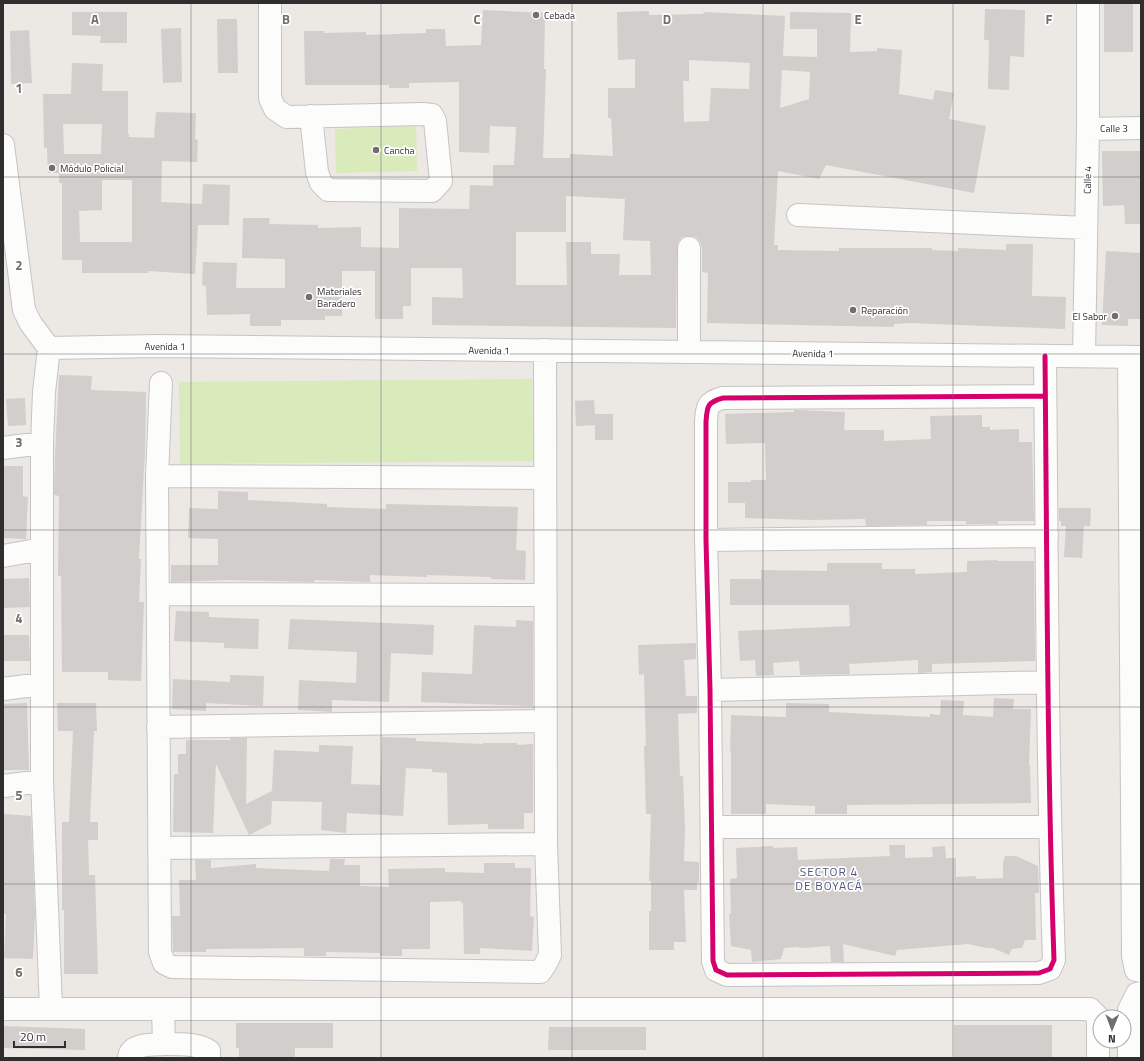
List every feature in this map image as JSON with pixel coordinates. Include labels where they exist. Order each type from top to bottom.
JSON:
[{"type":"street","points":[[270,3],[270,98],[275,109],[287,117],[311,116],[423,114],[432,115],[435,121],[441,180],[432,191],[328,190],[321,183],[317,172],[311,116]]},
{"type":"street","name":"Calle 4","points":[[1084,356],[1085,228],[1088,128],[1088,3]]},
{"type":"street","name":"Calle 3","points":[[1088,128],[1141,128]]},
{"type":"street","points":[[3,145],[24,310],[31,324],[49,348],[44,392],[42,443],[42,782],[51,1009]]},
{"type":"street","points":[[798,215],[1085,228]]},
{"type":"street","points":[[689,248],[689,352]]},
{"type":"street","name":"Avenida 1","points":[[49,348],[156,346],[1135,357]]},
{"type":"street","points":[[161,383],[157,476],[158,727],[160,952],[164,963],[172,967],[540,972],[546,965],[550,955],[546,844],[545,350]]},
{"type":"street","points":[[1045,356],[1049,827],[1054,960],[1050,970],[1039,973],[727,975],[716,970],[713,961],[710,690],[706,540],[707,409],[713,401],[723,398],[1045,396]]},
{"type":"street","points":[[1135,357],[1137,691],[1133,956],[1136,970],[1141,971]]},
{"type":"street","points":[[3,448],[42,443]]},
{"type":"street","points":[[157,476],[545,478]]},
{"type":"street","points":[[706,540],[1047,536]]},
{"type":"street","points":[[3,556],[42,549]]},
{"type":"street","points":[[158,594],[545,595]]},
{"type":"street","points":[[710,690],[1048,682]]},
{"type":"street","points":[[3,689],[42,684]]},
{"type":"street","points":[[158,727],[546,721]]},
{"type":"street","points":[[3,786],[42,782]]},
{"type":"street","points":[[712,827],[1049,827]]},
{"type":"street","points":[[160,848],[546,844]]},
{"type":"street","points":[[1129,1058],[1129,1010],[1137,994],[1141,993]]},
{"type":"street","points":[[3,1009],[1090,1009],[1098,1017],[1098,1058]]},
{"type":"street","points":[[163,1009],[164,1044]]},
{"type":"street","points":[[129,1058],[129,1055],[134,1049],[142,1046],[164,1044],[194,1045],[209,1051],[209,1058]]},
{"type":"green space","name":"Cancha","points":[[416,126],[417,171],[336,173],[335,129]]},
{"type":"green space","points":[[532,379],[533,461],[180,464],[179,382]]},
{"type":"building","points":[[1104,3],[1133,3],[1133,52],[1104,52]]},
{"type":"building","points":[[985,9],[1025,10],[1024,57],[1010,56],[1009,90],[988,89],[989,40],[984,40]]},
{"type":"building","points":[[483,10],[545,13],[544,69],[546,69],[543,158],[570,158],[570,154],[613,156],[611,118],[608,118],[608,88],[635,88],[635,59],[618,60],[617,12],[649,11],[649,15],[703,14],[704,12],[785,16],[783,56],[817,57],[817,29],[790,29],[790,12],[851,13],[850,52],[877,51],[877,48],[902,50],[899,94],[933,100],[935,90],[954,93],[949,119],[986,126],[974,193],[826,165],[819,179],[778,171],[774,245],[778,245],[778,250],[839,251],[839,248],[932,248],[932,250],[958,251],[958,248],[1006,250],[1006,244],[1033,244],[1032,296],[1066,297],[1065,329],[910,323],[894,324],[894,327],[707,323],[708,273],[702,272],[702,248],[700,242],[696,237],[689,236],[682,237],[678,242],[677,248],[676,328],[432,325],[432,297],[463,298],[462,268],[411,268],[411,306],[403,306],[403,319],[375,319],[375,271],[342,271],[342,316],[325,316],[325,320],[281,320],[281,326],[250,326],[250,314],[207,315],[206,286],[202,285],[203,262],[237,263],[236,288],[285,288],[285,259],[242,258],[243,218],[270,218],[269,224],[318,225],[318,228],[361,227],[361,247],[399,248],[399,208],[469,209],[470,185],[493,186],[493,165],[514,165],[516,127],[490,126],[489,153],[459,152],[459,82],[409,83],[409,88],[389,88],[389,85],[305,85],[304,31],[324,31],[324,33],[366,32],[366,35],[426,33],[426,29],[445,29],[446,46],[481,45]],"holes":[[[689,60],[750,63],[749,89],[711,88],[709,121],[684,122],[683,81],[689,81]],[[782,70],[810,72],[809,99],[780,108]],[[566,197],[625,199],[623,240],[650,241],[651,275],[619,275],[620,254],[591,254],[591,242],[566,242],[567,285],[516,285],[516,232],[566,232]]]},
{"type":"building","points":[[72,12],[127,12],[127,43],[100,43],[101,36],[72,35]]},
{"type":"building","points":[[217,19],[237,19],[238,73],[218,73]]},
{"type":"building","points":[[181,28],[182,82],[163,83],[161,29]]},
{"type":"building","points":[[29,30],[32,83],[11,84],[10,31]]},
{"type":"building","points":[[72,63],[103,64],[102,91],[128,91],[129,137],[154,138],[156,112],[196,113],[195,139],[198,140],[197,162],[162,161],[161,202],[202,204],[203,184],[230,185],[229,225],[198,225],[195,274],[148,271],[148,273],[82,273],[82,260],[62,260],[62,183],[59,183],[59,173],[48,173],[47,148],[44,148],[43,94],[71,94]],"holes":[[[63,124],[102,124],[101,154],[64,154]],[[102,180],[132,180],[132,242],[80,242],[79,211],[102,210]]]},
{"type":"building","points":[[1102,151],[1141,151],[1141,224],[1125,224],[1124,205],[1103,206]]},
{"type":"building","points":[[1106,251],[1141,253],[1141,319],[1128,319],[1128,326],[1102,325]]},
{"type":"building","points":[[59,375],[92,376],[91,390],[146,392],[145,452],[139,559],[141,559],[139,602],[144,602],[141,681],[108,680],[108,672],[62,672],[61,576],[58,576],[59,496],[54,495]]},
{"type":"building","points":[[25,398],[26,425],[8,426],[6,399]]},
{"type":"building","points":[[594,400],[595,414],[613,414],[613,440],[595,440],[595,425],[576,426],[575,401]]},
{"type":"building","points":[[794,410],[845,412],[844,430],[884,430],[884,441],[931,439],[930,416],[982,415],[982,427],[990,427],[990,430],[1019,429],[1019,442],[1032,442],[1034,521],[998,521],[998,524],[966,524],[966,521],[927,521],[927,525],[866,526],[865,519],[811,520],[745,518],[745,503],[728,503],[728,482],[751,482],[751,480],[766,480],[765,443],[726,444],[725,414],[794,412]]},
{"type":"building","points":[[4,466],[23,466],[23,496],[28,497],[26,539],[3,538]]},
{"type":"building","points":[[218,491],[248,492],[248,500],[327,504],[327,507],[386,509],[386,504],[518,507],[516,550],[526,551],[525,580],[491,579],[491,577],[370,575],[370,582],[315,580],[314,582],[229,580],[171,582],[171,565],[218,565],[218,539],[188,538],[189,508],[218,509]]},
{"type":"building","points":[[1059,508],[1091,508],[1090,526],[1084,526],[1082,558],[1064,557],[1066,526],[1061,526],[1061,521],[1059,521]]},
{"type":"building","points":[[967,561],[1034,561],[1035,661],[932,664],[932,672],[918,673],[918,660],[849,664],[850,674],[800,675],[799,661],[773,663],[774,675],[756,676],[755,660],[740,661],[738,631],[850,626],[849,605],[730,605],[730,579],[761,579],[761,570],[827,571],[827,563],[882,563],[882,569],[915,569],[915,574],[967,572]]},
{"type":"building","points":[[29,578],[30,607],[3,608],[3,579]]},
{"type":"building","points":[[176,611],[209,612],[209,617],[259,619],[258,649],[224,648],[224,643],[174,641]]},
{"type":"building","points":[[290,619],[434,625],[433,655],[391,653],[389,702],[332,700],[332,712],[298,710],[299,680],[356,683],[357,652],[288,649]]},
{"type":"building","points":[[516,620],[533,621],[533,706],[421,702],[422,672],[472,674],[474,625],[516,627]]},
{"type":"building","points":[[3,635],[29,635],[30,661],[3,661]]},
{"type":"building","points":[[696,643],[696,659],[684,660],[686,696],[697,696],[697,713],[678,714],[680,776],[683,776],[685,829],[684,861],[699,862],[699,883],[697,882],[697,890],[684,890],[686,942],[674,942],[674,950],[649,950],[649,911],[651,911],[651,881],[649,881],[651,814],[646,814],[644,674],[639,675],[638,645]]},
{"type":"building","points":[[230,675],[264,676],[263,706],[206,703],[206,711],[172,709],[173,679],[230,682]]},
{"type":"building","points":[[994,698],[1014,699],[1013,709],[1031,709],[1029,765],[1031,803],[847,805],[847,814],[815,814],[815,806],[766,804],[766,814],[731,814],[731,715],[786,717],[786,703],[829,704],[829,712],[930,717],[930,714],[940,715],[941,700],[964,701],[963,715],[993,717]]},
{"type":"building","points":[[27,703],[29,770],[3,770],[3,704]]},
{"type":"building","points":[[57,703],[96,703],[97,731],[94,731],[90,822],[98,822],[98,840],[88,840],[89,875],[95,875],[98,974],[64,974],[62,822],[69,822],[73,731],[58,731]]},
{"type":"building","points":[[382,737],[416,738],[416,741],[483,744],[517,743],[517,745],[533,744],[533,813],[524,813],[524,829],[488,829],[488,824],[448,825],[447,773],[432,772],[432,769],[406,768],[403,816],[347,813],[346,833],[321,830],[322,802],[272,801],[271,824],[249,835],[216,764],[213,833],[173,832],[174,774],[178,774],[178,754],[186,754],[186,740],[230,740],[230,738],[247,738],[246,804],[272,791],[274,750],[319,752],[319,745],[353,746],[351,784],[380,785]]},
{"type":"building","points":[[4,814],[31,816],[35,915],[33,959],[4,958],[6,914],[3,914]]},
{"type":"building","points":[[889,845],[905,845],[905,858],[933,857],[932,847],[945,846],[946,858],[956,858],[956,877],[976,876],[976,879],[1003,878],[1003,862],[1005,856],[1016,856],[1038,866],[1039,893],[1035,893],[1036,940],[1025,940],[1022,948],[1012,949],[1009,955],[993,948],[968,944],[897,950],[895,956],[843,944],[844,962],[831,962],[830,946],[784,948],[781,959],[752,962],[751,950],[731,946],[729,914],[731,914],[730,879],[737,878],[736,848],[773,846],[773,848],[797,847],[798,860],[890,856]]},
{"type":"building","points":[[330,859],[345,859],[344,865],[360,865],[360,886],[389,887],[388,869],[445,868],[445,872],[484,873],[484,863],[515,863],[515,868],[531,868],[530,916],[534,917],[532,951],[480,948],[480,954],[464,954],[463,903],[461,903],[461,901],[430,902],[430,949],[402,949],[402,956],[380,956],[380,953],[326,952],[326,956],[304,956],[304,948],[206,949],[206,952],[173,952],[172,916],[180,916],[179,880],[196,880],[195,860],[211,860],[211,868],[256,864],[256,868],[329,871]]},
{"type":"building","points":[[236,1023],[333,1023],[333,1048],[295,1048],[295,1058],[239,1058],[239,1048],[236,1048]]},
{"type":"building","points":[[954,1025],[1052,1025],[1052,1058],[954,1058]]},
{"type":"building","points":[[3,1026],[85,1029],[85,1050],[3,1048]]},
{"type":"building","points":[[549,1027],[646,1027],[646,1050],[548,1050]]},
{"type":"cycle path","points":[[1045,356],[1049,734],[1054,960],[1050,969],[1039,973],[727,975],[716,970],[713,961],[710,690],[706,540],[706,422],[709,406],[714,401],[723,398],[1045,396]]},
{"type":"place","name":"Cebada","points":[[536,15]]},
{"type":"place","name":"Cancha","points":[[376,150]]},
{"type":"place","name":"Módulo Policial","points":[[52,168]]},
{"type":"place","name":"Materiales Baradero","points":[[309,297]]},
{"type":"place","name":"Reparación","points":[[853,310]]},
{"type":"place","name":"El Sabor","points":[[1115,316]]},
{"type":"district","name":"SECTOR 4 DE BOYACÁ","points":[[829,879]]}]
